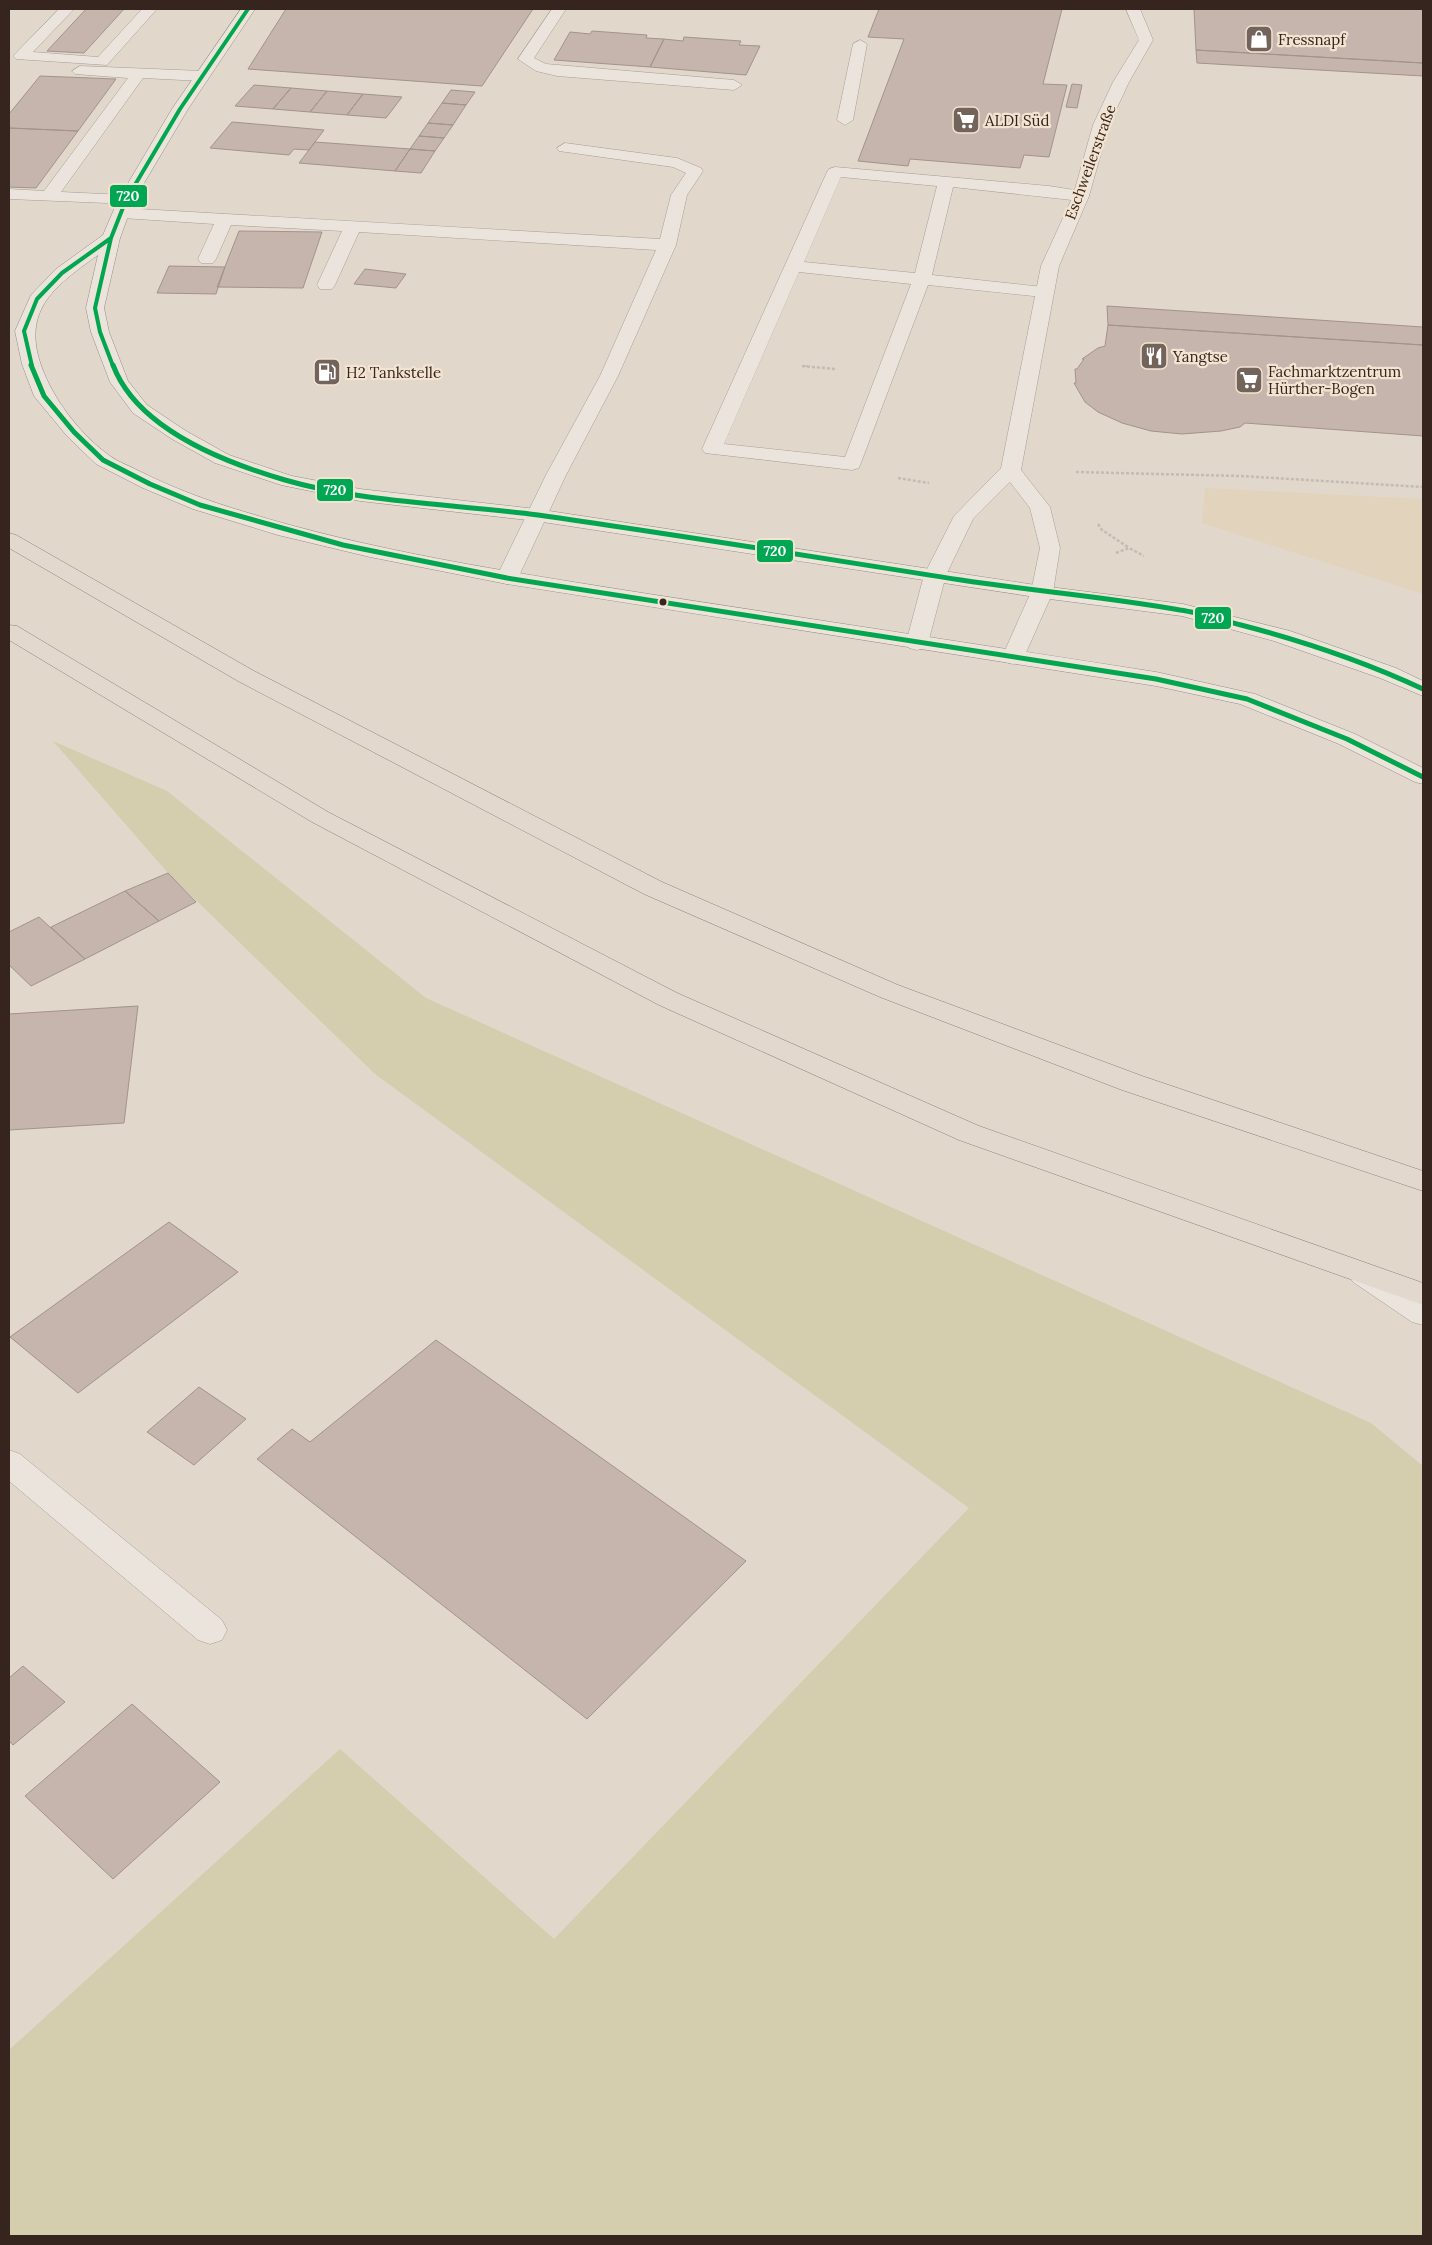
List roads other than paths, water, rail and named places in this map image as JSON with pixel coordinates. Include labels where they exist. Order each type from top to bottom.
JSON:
[{"type":"main road","points":[[44,9],[66,10]]},
{"type":"main road","points":[[66,10],[21,56],[102,62],[150,9]]},
{"type":"main road","points":[[248,9],[180,109],[122,211],[111,238],[95,308],[100,332],[119,382],[140,409],[178,435],[222,459],[288,481],[360,495],[536,515],[1042,592],[1183,610],[1282,636],[1388,673],[1423,689]]},
{"type":"main road","points":[[559,9],[526,59],[530,64],[557,71],[734,85]]},
{"type":"main road","name":"Eschweilerstraße","points":[[1011,470],[1043,292],[1050,266],[1081,196],[1101,124],[1121,82],[1146,40],[1133,9]]},
{"type":"main road","points":[[845,120],[860,44]]},
{"type":"main road","points":[[9,68],[202,76]]},
{"type":"main road","points":[[49,196],[138,74]]},
{"type":"main road","points":[[507,578],[536,515],[609,376],[667,245],[679,196],[696,171],[677,163],[565,148]]},
{"type":"main road","points":[[946,183],[922,279],[852,464],[712,449],[835,172],[1081,196]]},
{"type":"main road","points":[[9,194],[49,196],[122,211],[225,219],[667,245]]},
{"type":"main road","points":[[207,259],[225,219]]},
{"type":"main road","points":[[326,285],[353,226]]},
{"type":"main road","points":[[111,238],[62,273],[37,299],[24,331],[31,364],[44,396],[74,432],[104,460],[150,484],[200,505],[285,531],[361,549],[507,578],[917,643],[1156,678],[1247,699],[1347,739],[1423,777]]},
{"type":"main road","points":[[792,266],[1043,292]]},
{"type":"main road","points":[[917,643],[935,575],[964,516],[1011,470],[1040,506],[1050,548],[1042,592],[1013,657]]},
{"type":"main road","points":[[9,539],[246,676],[653,888],[889,991],[1132,1083],[1423,1180]]},
{"type":"main road","points":[[9,631],[320,817],[668,999],[969,1133],[1423,1294]]},
{"type":"main road","points":[[1363,1274],[1423,1314]]},
{"type":"main road","points":[[9,1462],[210,1630]]},
{"type":"place","name":"Fressnapf","points":[[1259,39]]},
{"type":"place","name":"ALDI Süd","points":[[966,120]]},
{"type":"place","name":"Yangtse","points":[[1154,356]]},
{"type":"place","name":"H2 Tankstelle","points":[[327,372]]},
{"type":"place","name":"Fachmarktzentrum Hürther-Bogen","points":[[1249,380]]}]
